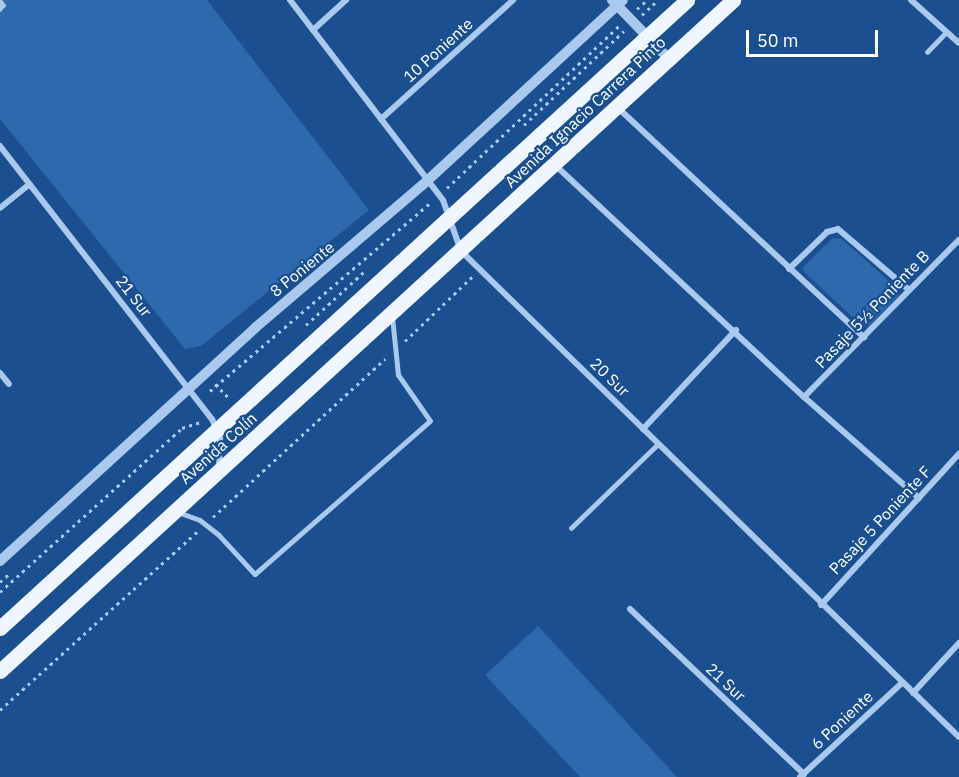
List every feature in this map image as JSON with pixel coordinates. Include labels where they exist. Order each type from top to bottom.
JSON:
[{"type":"main road","name":"Avenida Ignacio Carrera Pinto","points":[[452,216],[687,0]]},
{"type":"main road","name":"Avenida Ignacio Carrera Pinto","points":[[461,251],[733,0]]},
{"type":"main road","name":"Avenida Colín","points":[[0,628],[215,423],[452,216]]},
{"type":"main road","name":"Avenida Colín","points":[[0,671],[461,251]]},
{"type":"street","points":[[290,0],[442,197],[452,216],[461,251]]},
{"type":"street","points":[[313,30],[346,0]]},
{"type":"street","name":"10 Poniente","points":[[381,119],[513,0]]},
{"type":"street","points":[[911,0],[959,43]]},
{"type":"street","points":[[617,2],[669,59]]},
{"type":"street","name":"8 Poniente","points":[[0,561],[205,374],[428,180],[617,2]]},
{"type":"street","points":[[616,107],[864,337]]},
{"type":"street","name":"21 Sur","points":[[0,146],[215,423]]},
{"type":"street","points":[[555,165],[736,330],[804,397],[919,498]]},
{"type":"street","points":[[0,208],[30,184]]},
{"type":"street","points":[[789,269],[827,232],[838,229],[908,289]]},
{"type":"street","name":"Pasaje 5½ Poniente B","points":[[804,397],[908,289],[959,240]]},
{"type":"street","name":"20 Sur","points":[[461,251],[820,605],[959,737]]},
{"type":"street","points":[[644,429],[736,330]]},
{"type":"street","points":[[0,373],[9,384]]},
{"type":"street","points":[[215,423],[221,448],[218,473]]},
{"type":"street","name":"Pasaje 5 Poniente F","points":[[820,605],[959,454]]},
{"type":"street","name":"21 Sur","points":[[630,609],[802,775]]},
{"type":"street","points":[[913,693],[959,643]]},
{"type":"street","name":"6 Poniente","points":[[802,775],[902,682]]},
{"type":"lane","points":[[0,1],[3,5],[0,9]]},
{"type":"lane","points":[[927,52],[946,32]]},
{"type":"lane","points":[[175,511],[206,524],[255,574],[430,421],[398,375],[391,314]]},
{"type":"lane","points":[[571,528],[658,444]]},
{"type":"path","points":[[428,213],[442,197],[631,20],[647,0]]},
{"type":"path","points":[[198,400],[442,197],[631,20],[658,0]]},
{"type":"path","points":[[300,332],[347,284],[372,266]]},
{"type":"path","points":[[0,710],[206,524],[480,269]]},
{"type":"path","points":[[205,374],[231,401]]},
{"type":"path","points":[[0,592],[182,428],[215,423],[240,393]]},
{"type":"path","points":[[0,582],[17,566]]},
{"type":"shaded area","points":[[0,0],[207,0],[369,210],[201,346],[185,349],[0,119]]},
{"type":"shaded area","points":[[833,238],[842,239],[899,290],[898,296],[869,326],[859,323],[804,272],[803,267]]},
{"type":"shaded area","points":[[538,626],[677,777],[580,777],[485,675]]}]
